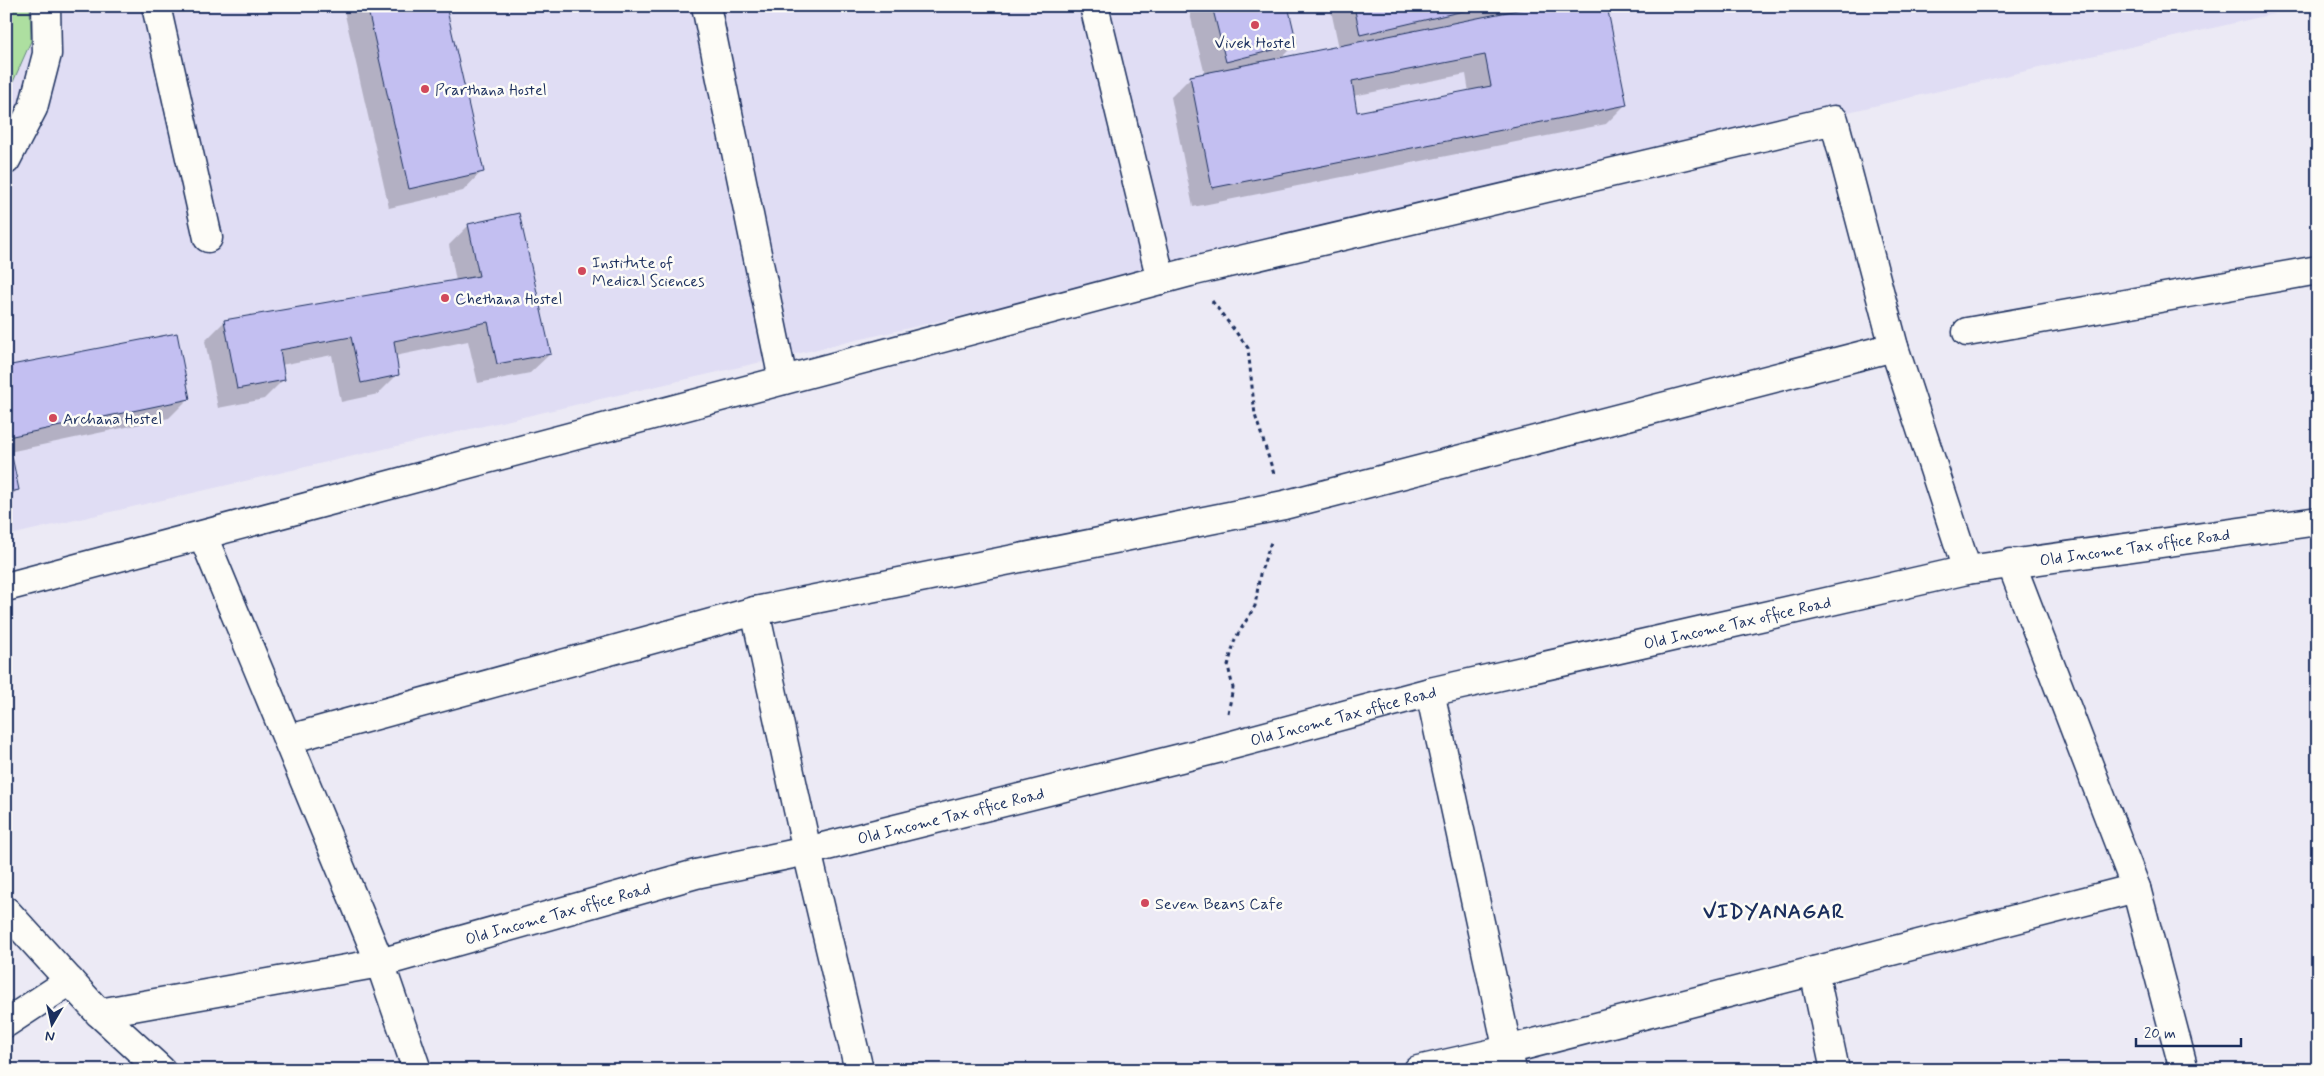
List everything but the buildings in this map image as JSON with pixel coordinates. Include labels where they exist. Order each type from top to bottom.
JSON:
[{"type":"street","points":[[6,160],[18,139],[36,99],[47,54],[46,6]]},
{"type":"street","points":[[156,6],[208,238]]},
{"type":"street","points":[[706,6],[783,380]]},
{"type":"street","points":[[1094,6],[1161,280]]},
{"type":"street","points":[[6,587],[1161,280],[1834,120],[1894,347],[1967,570]]},
{"type":"street","points":[[1967,332],[2318,270]]},
{"type":"street","points":[[289,739],[755,611],[1284,505],[1894,347]]},
{"type":"street","name":"Old Income Tax office Road","points":[[99,1013],[380,963],[696,874],[807,851],[1221,748],[1430,692],[1967,570],[2318,521]]},
{"type":"street","points":[[203,536],[289,739],[380,963],[417,1070]]},
{"type":"street","points":[[2012,563],[2136,888],[2184,1070]]},
{"type":"street","points":[[755,611],[807,851],[859,1070]]},
{"type":"street","points":[[1430,692],[1510,1060]]},
{"type":"street","points":[[1418,1070],[1510,1060],[1814,971],[2136,888]]},
{"type":"street","points":[[6,911],[99,1013],[161,1070]]},
{"type":"street","points":[[1814,971],[1836,1070]]},
{"type":"street","points":[[6,1023],[70,981]]},
{"type":"shaded area","name":"Institute of Medical Sciences","points":[[6,6],[2308,6],[6,536]]},
{"type":"green space","points":[[6,6],[30,6],[31,41],[6,98]]},
{"type":"place","name":"Vivek Hostel","points":[[1255,25]]},
{"type":"place","name":"Prarthana Hostel","points":[[425,89]]},
{"type":"place","name":"Institute of Medical Sciences","points":[[582,271]]},
{"type":"place","name":"Chethana Hostel","points":[[445,298]]},
{"type":"place","name":"Archana Hostel","points":[[53,418]]},
{"type":"place","name":"Seven Beans Cafe","points":[[1145,903]]},
{"type":"district","name":"VIDYANAGAR","points":[[1774,911]]}]
